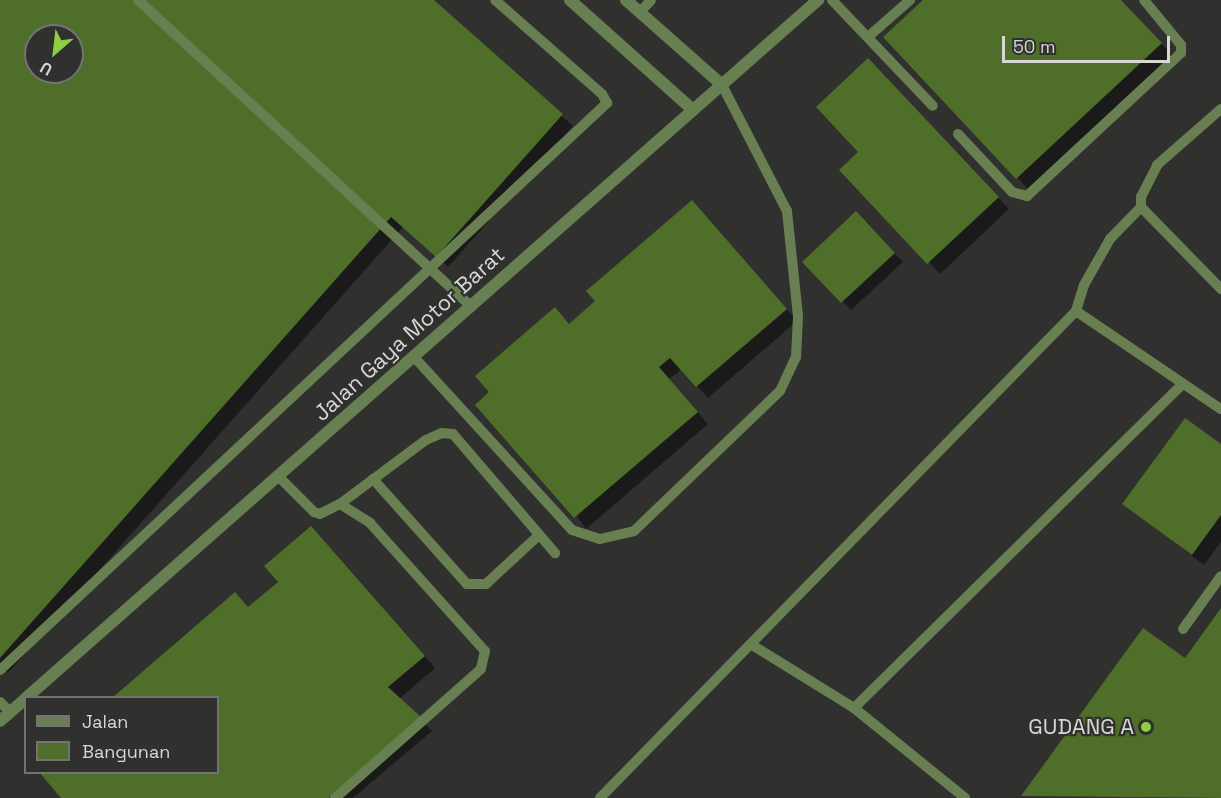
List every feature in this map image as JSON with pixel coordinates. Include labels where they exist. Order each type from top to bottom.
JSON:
[{"type":"street","points":[[570,0],[693,110]]},
{"type":"street","points":[[626,0],[722,85]]},
{"type":"street","name":"Jalan Gaya Motor Barat","points":[[28,696],[415,358],[818,0]]},
{"type":"street","name":"Jalan Gaya Motor Barat","points":[[0,721],[24,700]]},
{"type":"lane","points":[[138,0],[471,306]]},
{"type":"lane","points":[[0,670],[431,270],[607,103],[602,94],[495,0]]},
{"type":"lane","points":[[640,12],[651,0]]},
{"type":"lane","points":[[832,0],[933,106]]},
{"type":"lane","points":[[868,37],[910,0]]},
{"type":"lane","points":[[958,134],[1012,192],[1027,196],[1181,53],[1181,45],[1144,0]]},
{"type":"lane","points":[[415,358],[572,530],[600,540],[634,531],[780,391],[796,357],[798,316],[787,211],[722,85]]},
{"type":"lane","points":[[1221,109],[1157,165],[1141,197],[1141,207],[1221,290]]},
{"type":"lane","points":[[600,798],[753,645],[1076,311],[1084,285],[1110,239],[1141,207]]},
{"type":"lane","points":[[1076,311],[1221,410]]},
{"type":"lane","points":[[854,708],[1183,383]]},
{"type":"lane","points":[[278,476],[314,512],[320,514],[340,504],[426,440],[442,433],[453,434],[555,552]]},
{"type":"lane","points":[[373,479],[467,584],[486,584],[539,535]]},
{"type":"lane","points":[[335,798],[485,660],[485,651],[378,531],[340,504]]},
{"type":"lane","points":[[1183,628],[1221,576]]},
{"type":"lane","points":[[753,645],[854,708],[965,798]]},
{"type":"lane","points":[[0,702],[10,712]]},
{"type":"building","points":[[0,0],[434,0],[563,114],[436,257],[391,217],[0,658]]},
{"type":"building","points":[[923,0],[1121,0],[1162,43],[1016,179],[883,37]]},
{"type":"building","points":[[868,58],[999,197],[927,264],[839,170],[858,152],[816,107]]},
{"type":"building","points":[[692,200],[787,309],[696,387],[670,358],[659,367],[698,412],[574,518],[475,405],[489,392],[475,376],[555,307],[569,324],[595,301],[586,291]]},
{"type":"building","points":[[856,211],[895,253],[841,303],[802,262]]},
{"type":"building","points":[[1185,418],[1221,444],[1221,515],[1192,555],[1122,504]]},
{"type":"building","points":[[311,526],[425,656],[388,687],[422,718],[329,798],[61,798],[41,774],[219,774],[219,696],[114,696],[235,592],[248,607],[278,582],[264,566]]},
{"type":"building","name":"GUDANG A","points":[[1221,608],[1221,798],[1021,796],[1143,628],[1185,658]]},
{"type":"place","name":"GUDANG A","points":[[1146,727]]}]
